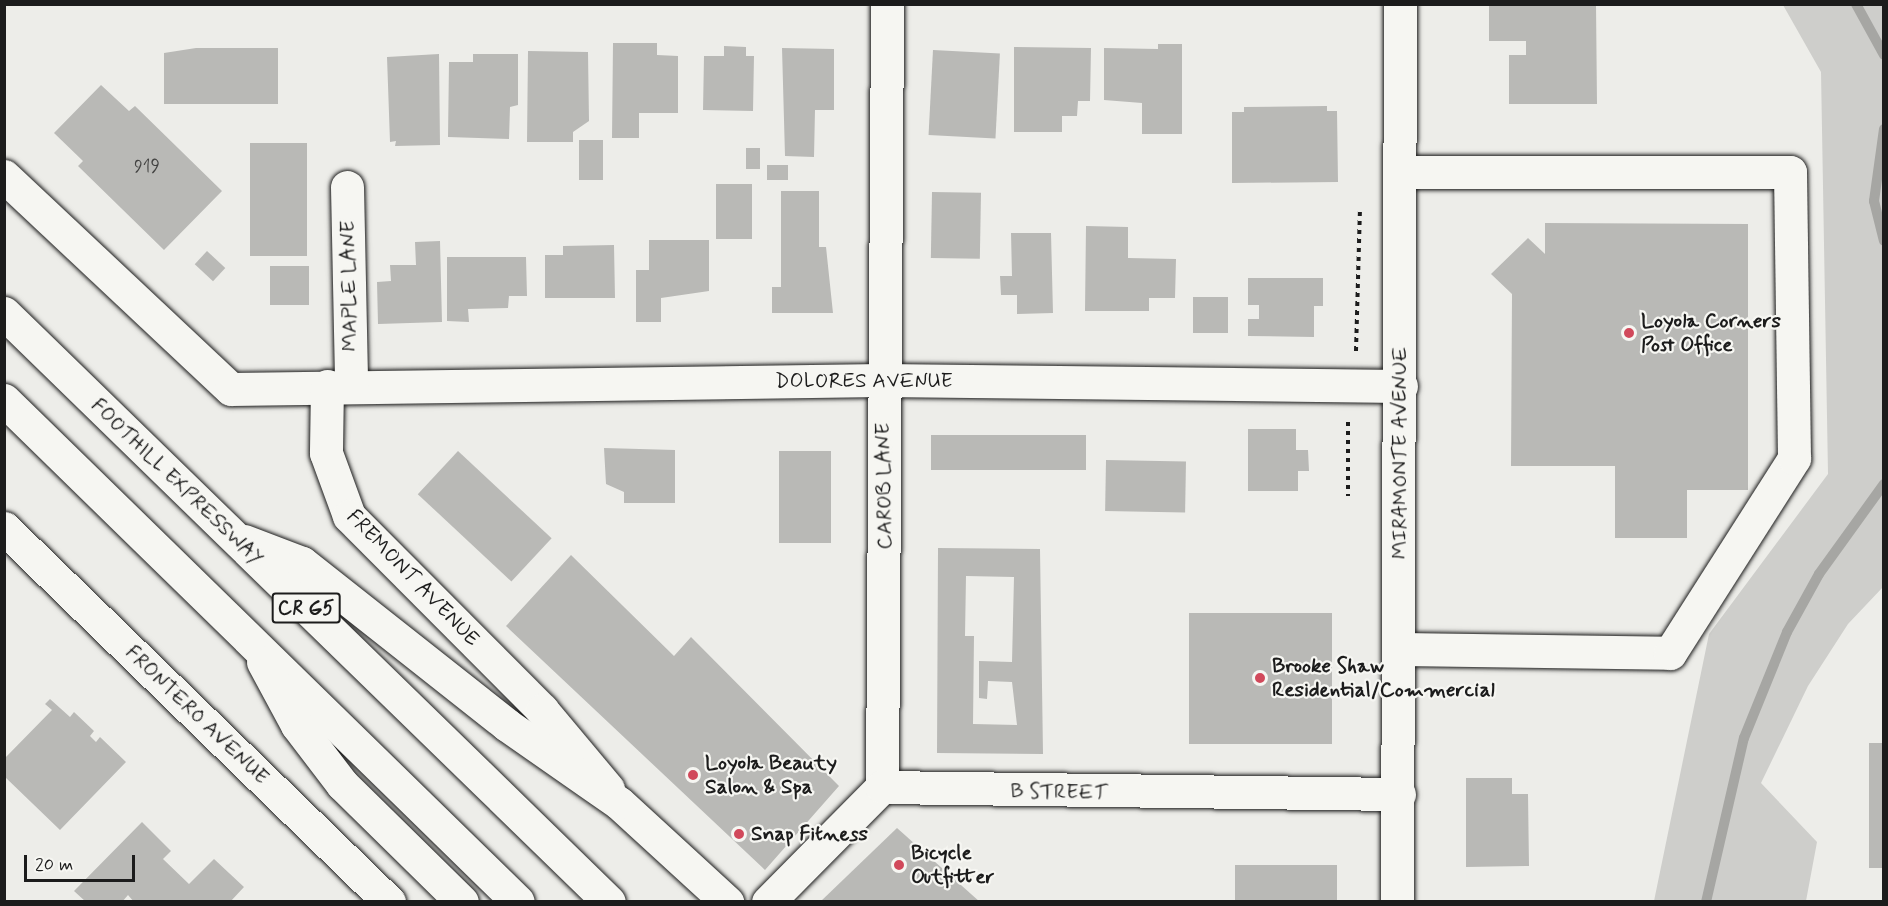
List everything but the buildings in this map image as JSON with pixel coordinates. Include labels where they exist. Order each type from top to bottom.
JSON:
[{"type":"main road","name":"CAROB LANE","points":[[882,787],[887,629],[882,380],[887,4]]},
{"type":"main road","name":"MIRAMONTE AVENUE","points":[[1397,902],[1401,386],[1400,4]]},
{"type":"main road","points":[[1400,172],[1790,172],[1794,458],[1670,652],[1400,649]]},
{"type":"main road","points":[[4,176],[231,389],[339,385]]},
{"type":"main road","name":"MAPLE LANE","points":[[339,385],[347,186]]},
{"type":"main road","name":"FOOTHILL EXPRESSWAY","points":[[4,313],[609,902]]},
{"type":"main road","name":"DOLORES AVENUE","points":[[339,385],[882,380],[1401,386]]},
{"type":"main road","name":"FREMONT AVENUE","points":[[339,385],[326,453],[349,516],[542,710],[619,803],[727,902]]},
{"type":"main road","name":"CR G5","points":[[4,400],[247,632],[518,902]]},
{"type":"main road","name":"FRONTERO AVENUE","points":[[4,528],[389,902]]},
{"type":"main road","points":[[230,535],[302,563],[507,724],[619,803]]},
{"type":"main road","points":[[247,632],[297,725],[342,784],[462,902]]},
{"type":"main road","points":[[768,902],[882,787]]},
{"type":"main road","name":"B STREET","points":[[882,787],[1399,794]]},
{"type":"path","points":[[1353,355],[1360,344],[1360,210]]},
{"type":"path","points":[[1348,421],[1348,496]]},
{"type":"shaded area","points":[[1783,5],[1883,5],[1883,587],[1848,624],[1808,686],[1761,783],[1817,842],[1806,901],[1654,901],[1709,634],[1828,474],[1821,72]]},
{"type":"waterway","points":[[1856,4],[1884,55]]},
{"type":"waterway","points":[[1884,129],[1874,201],[1884,241]]},
{"type":"waterway","points":[[1706,902],[1744,738],[1787,632],[1819,574],[1884,484]]},
{"type":"place","name":"Loyola Corners Post Office","points":[[1629,333]]},
{"type":"place","name":"Brooke Shaw Residential/Commercial","points":[[1260,678]]},
{"type":"place","name":"Loyola Beauty Salon & Spa","points":[[693,775]]},
{"type":"place","name":"Snap Fitness","points":[[739,834]]},
{"type":"place","name":"Bicycle Outfitter","points":[[899,865]]}]
